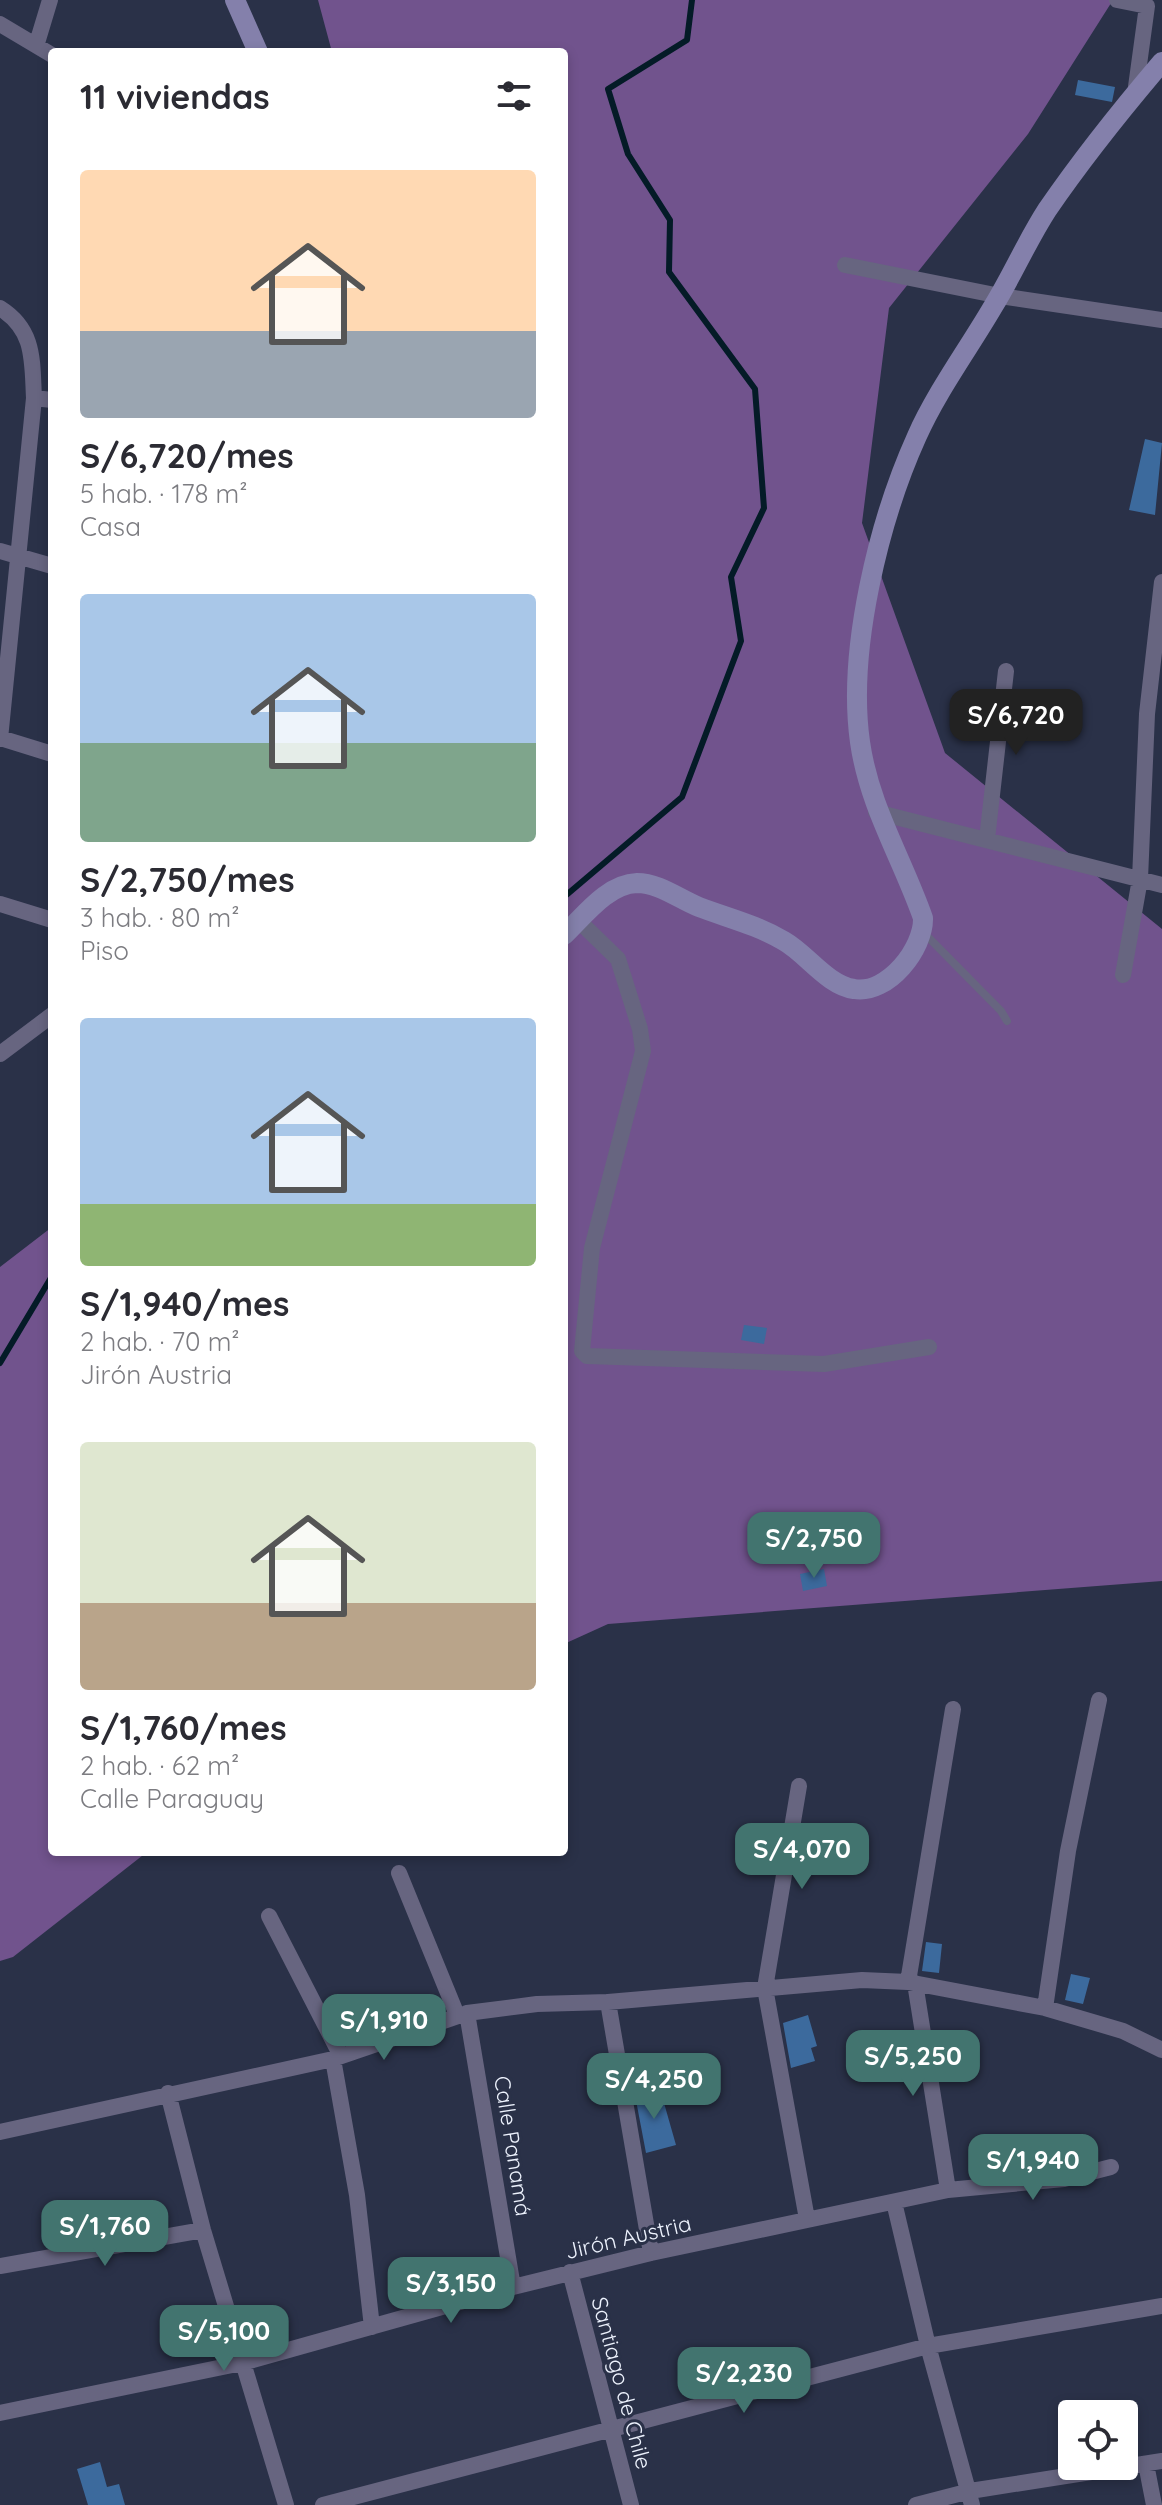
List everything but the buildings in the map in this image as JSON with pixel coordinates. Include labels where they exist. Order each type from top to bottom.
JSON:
[{"type":"street","points":[[37,43],[50,0]]},
{"type":"street","points":[[235,0],[256,48]]},
{"type":"street","points":[[1117,0],[1147,6],[1135,94]]},
{"type":"street","points":[[0,24],[48,52]]},
{"type":"street","points":[[929,1347],[824,1364],[587,1356],[582,1351],[592,1248],[643,1051],[640,1029],[618,959],[571,928],[604,896],[618,888],[634,883],[651,884],[786,942],[838,983],[854,989],[883,983],[919,944],[924,933],[915,897],[876,812],[860,743],[855,683],[867,600],[892,506],[917,435],[1000,296],[1018,258],[1048,209],[1162,62]]},
{"type":"street","points":[[845,265],[1000,296],[1162,320]]},
{"type":"street","points":[[0,308],[24,329],[31,345],[34,398],[8,553],[0,738],[48,753]]},
{"type":"street","points":[[34,398],[48,400]]},
{"type":"street","points":[[8,553],[48,565]]},
{"type":"street","points":[[1123,975],[1140,879],[1147,714],[1162,582]]},
{"type":"street","points":[[987,839],[1006,671]]},
{"type":"street","points":[[876,812],[1162,885]]},
{"type":"street","points":[[0,904],[48,919]]},
{"type":"street","points":[[0,1054],[48,1018]]},
{"type":"street","points":[[1045,2008],[1068,1851],[1099,1700]]},
{"type":"street","points":[[948,2190],[911,1983],[953,1709]]},
{"type":"street","points":[[799,1786],[765,1988],[807,2219]]},
{"type":"street","name":"Calle Panamá","points":[[399,1873],[462,2014],[513,2287]]},
{"type":"street","points":[[269,1916],[337,2058],[372,2327]]},
{"type":"street","points":[[0,2132],[337,2058],[462,2014],[537,2004],[608,2002],[862,1980],[911,1983],[1045,2008],[1123,2031],[1162,2050]]},
{"type":"street","points":[[608,2002],[651,2253]]},
{"type":"street","points":[[168,2093],[203,2230],[286,2505]]},
{"type":"street","name":"Jirón Austria","points":[[0,2413],[242,2363],[513,2287],[651,2253],[948,2190],[1064,2179],[1111,2167]]},
{"type":"street","points":[[894,2202],[928,2346],[971,2498]]},
{"type":"street","points":[[0,2266],[203,2230]]},
{"type":"street","name":"Santiago de Chile","points":[[570,2272],[631,2505]]},
{"type":"street","points":[[323,2505],[928,2346],[1162,2306]]},
{"type":"street","points":[[916,2505],[971,2498],[1154,2462],[1154,2505]]},
{"type":"lane","points":[[924,933],[1001,1011],[1007,1021]]},
{"type":"shaded area","points":[[318,0],[1113,0],[1028,134],[889,308],[862,523],[945,753],[1162,929],[1162,1581],[608,1624],[568,1642],[568,48],[331,48]]},
{"type":"shaded area","points":[[48,1230],[48,1856],[142,1856],[13,1957],[0,1961],[0,1267]]},
{"type":"waterway","points":[[568,894],[682,797],[741,641],[731,577],[764,508],[755,389],[669,272],[670,220],[628,154],[608,89],[687,40],[692,0]]},
{"type":"waterway","points":[[0,1363],[48,1283]]}]
